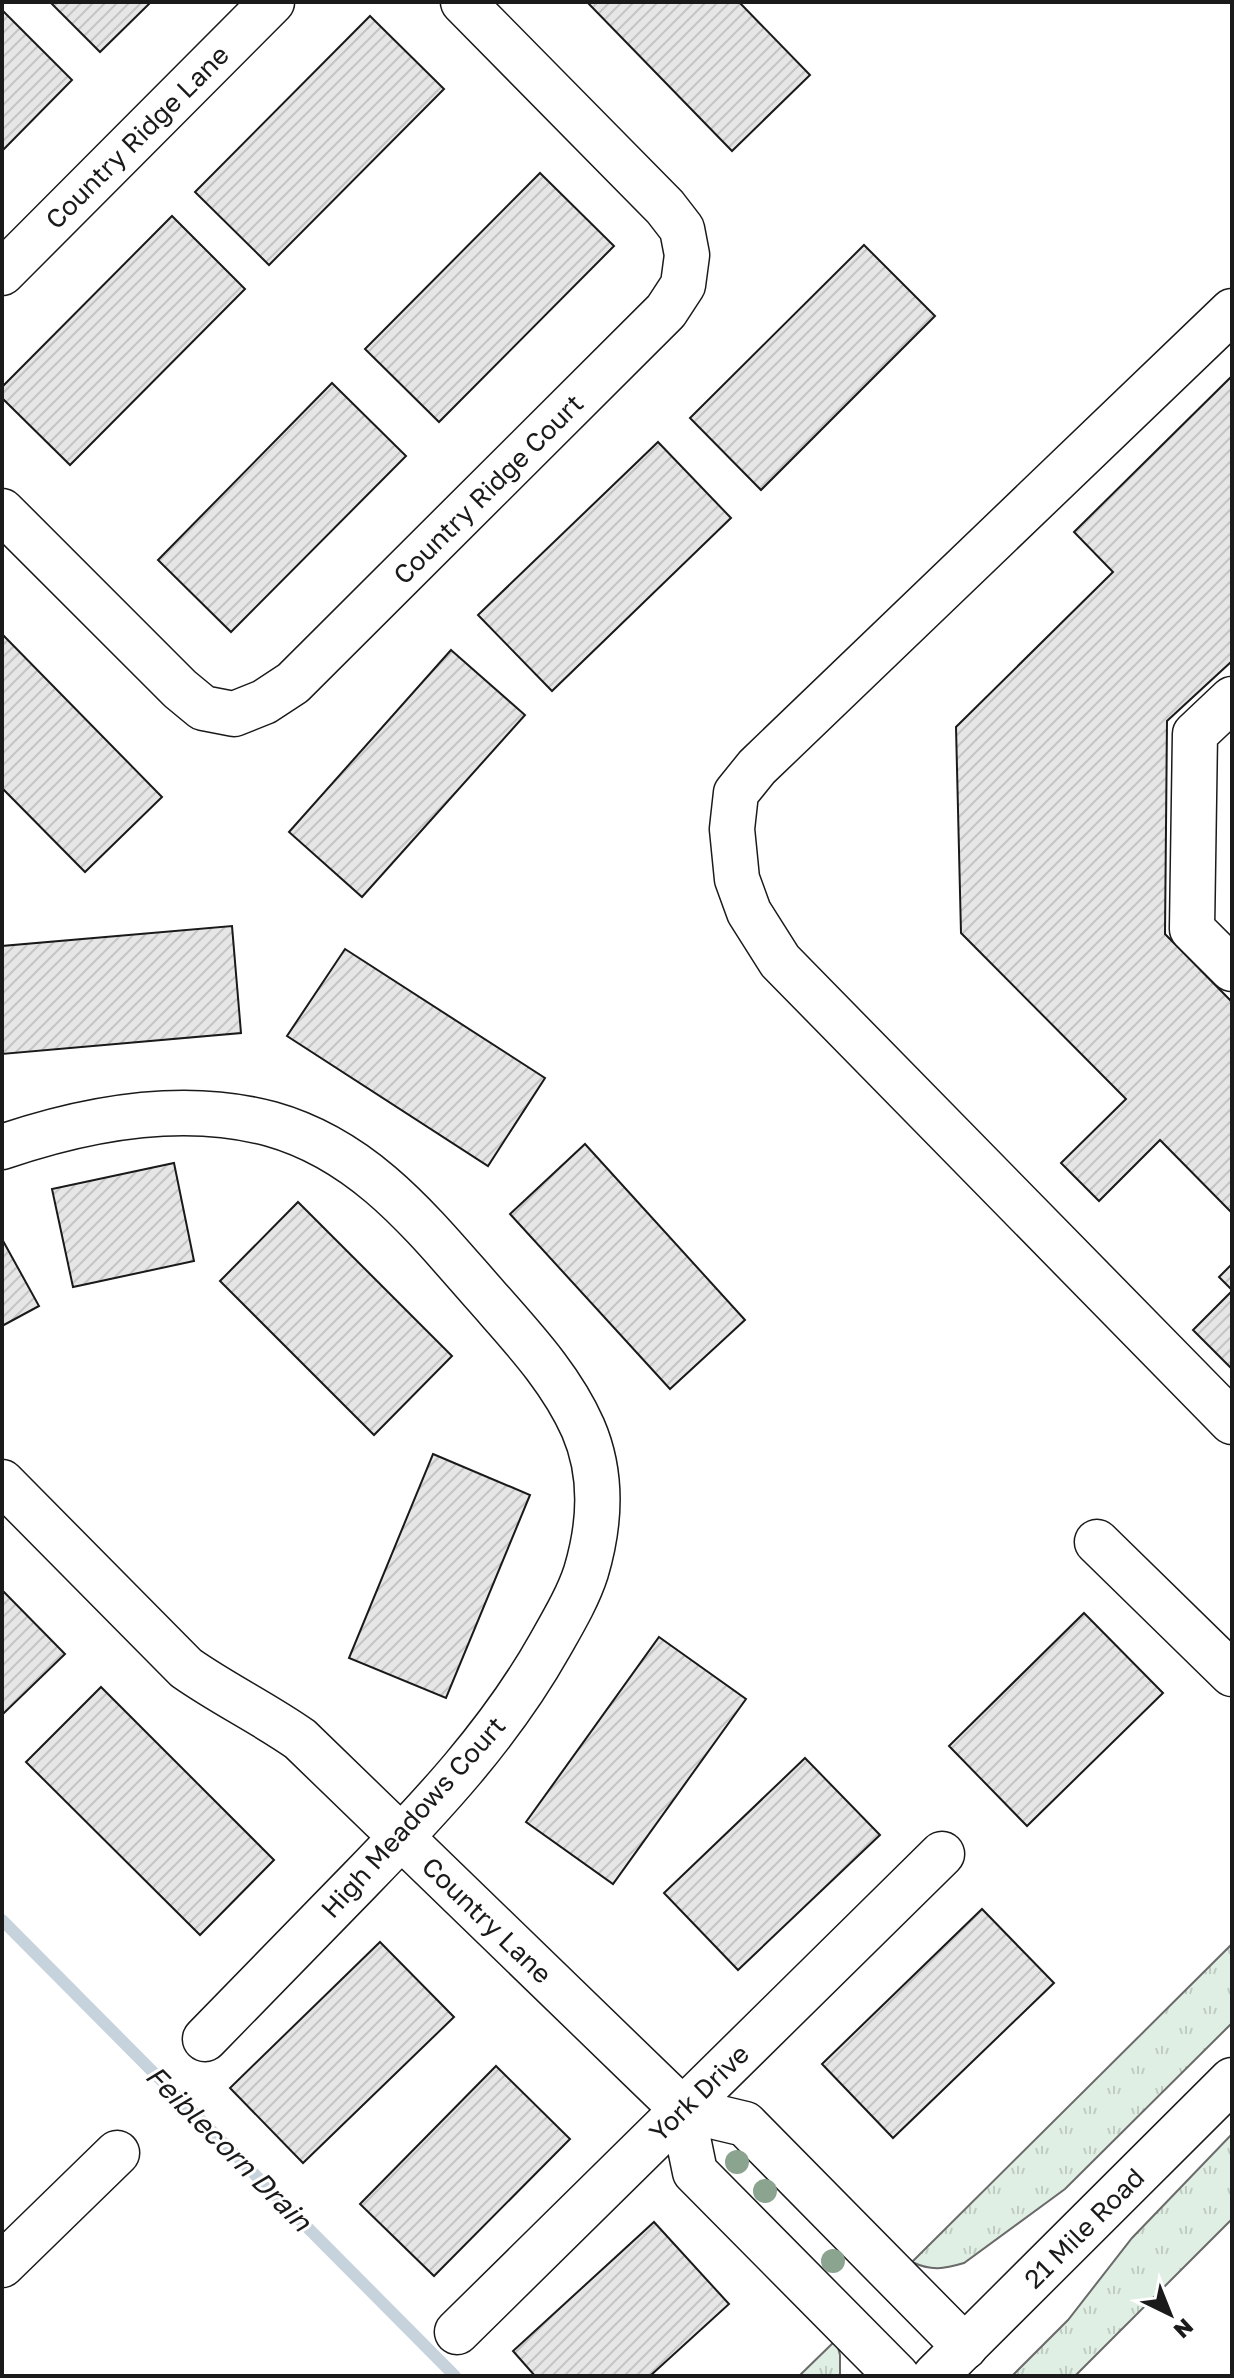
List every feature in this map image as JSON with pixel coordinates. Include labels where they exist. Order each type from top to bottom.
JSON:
[{"type":"street","name":"Country Ridge Lane","points":[[2,273],[272,2]]},
{"type":"street","name":"Country Ridge Court","points":[[2,511],[180,689],[203,708],[234,714],[264,702],[293,683],[666,311],[683,285],[687,255],[682,229],[665,207],[463,2]]},
{"type":"street","points":[[1232,311],[757,767],[736,793],[732,829],[737,879],[749,912],[780,961],[1232,1422]]},
{"type":"street","points":[[1232,699],[1195,734],[1192,929],[1232,969]]},
{"type":"street","name":"High Meadows Court","points":[[2,1147],[107,1118],[170,1112],[218,1115],[271,1124],[321,1143],[368,1174],[409,1208],[530,1346],[563,1391],[584,1430],[597,1478],[597,1526],[585,1575],[536,1671],[498,1727],[402,1837],[205,2039]]},
{"type":"street","name":"Country Lane","points":[[2,1482],[186,1668],[300,1739],[682,2109]]},
{"type":"street","points":[[1097,1542],[1232,1674]]},
{"type":"street","name":"York Drive","points":[[457,2332],[942,1854]]},
{"type":"street","name":"21 Mile Road","points":[[950,2361],[1232,2080]]},
{"type":"street","points":[[897,2376],[695,2172],[682,2109],[745,2124],[822,2201],[950,2361]]},
{"type":"street","points":[[2,2265],[117,2153]]},
{"type":"street","points":[[772,2249],[822,2201]]},
{"type":"green space","points":[[1232,1944],[1232,2023],[1065,2189],[964,2263],[938,2268],[912,2262]]},
{"type":"green space","points":[[1232,2134],[1232,2219],[1075,2376],[1012,2376],[1068,2320],[1132,2238]]},
{"type":"green space","points":[[836,2340],[840,2376],[799,2376]]},
{"type":"building","points":[[50,2],[151,2],[100,52]]},
{"type":"building","points":[[587,2],[739,2],[810,75],[732,151]]},
{"type":"building","points":[[2,10],[72,80],[2,151]]},
{"type":"building","points":[[370,16],[444,89],[269,265],[195,192]]},
{"type":"building","points":[[540,173],[614,246],[439,422],[365,349]]},
{"type":"building","points":[[172,216],[245,289],[70,465],[2,398],[2,387]]},
{"type":"building","points":[[864,245],[935,316],[761,490],[690,418]]},
{"type":"building","points":[[1232,376],[1232,661],[1167,721],[1165,934],[1232,1002],[1232,1213],[1160,1140],[1099,1201],[1061,1163],[1126,1099],[961,933],[956,727],[1113,572],[1074,532]]},
{"type":"building","points":[[332,383],[406,456],[231,632],[158,560]]},
{"type":"building","points":[[658,442],[731,518],[552,691],[478,615]]},
{"type":"building","points":[[2,634],[162,797],[85,872],[2,788]]},
{"type":"building","points":[[451,650],[525,715],[362,897],[289,832]]},
{"type":"building","points":[[232,926],[241,1033],[2,1054],[2,946]]},
{"type":"building","points":[[345,949],[545,1078],[488,1166],[287,1036]]},
{"type":"building","points":[[585,1144],[745,1320],[670,1389],[510,1214]]},
{"type":"building","points":[[174,1163],[194,1261],[73,1287],[52,1189]]},
{"type":"building","points":[[298,1202],[452,1356],[374,1435],[220,1281]]},
{"type":"building","points":[[2,1239],[39,1306],[2,1326]]},
{"type":"building","points":[[1232,1264],[1232,1290],[1219,1277]]},
{"type":"building","points":[[1232,1291],[1232,1369],[1193,1330]]},
{"type":"building","points":[[433,1454],[530,1495],[446,1698],[349,1658]]},
{"type":"building","points":[[2,1590],[65,1654],[2,1715]]},
{"type":"building","points":[[1084,1613],[1163,1693],[1027,1826],[949,1746]]},
{"type":"building","points":[[659,1637],[746,1699],[613,1884],[526,1822]]},
{"type":"building","points":[[101,1687],[274,1860],[200,1935],[26,1762]]},
{"type":"building","points":[[805,1758],[880,1835],[738,1970],[664,1893]]},
{"type":"building","points":[[982,1909],[1054,1983],[893,2138],[822,2064]]},
{"type":"building","points":[[380,1942],[454,2017],[303,2163],[230,2088]]},
{"type":"building","points":[[496,2066],[570,2139],[434,2276],[360,2204]]},
{"type":"building","points":[[654,2222],[729,2304],[650,2376],[535,2376],[513,2351]]},
{"type":"waterway","name":"Feiblecorn Drain","points":[[2,1920],[455,2376]]}]
